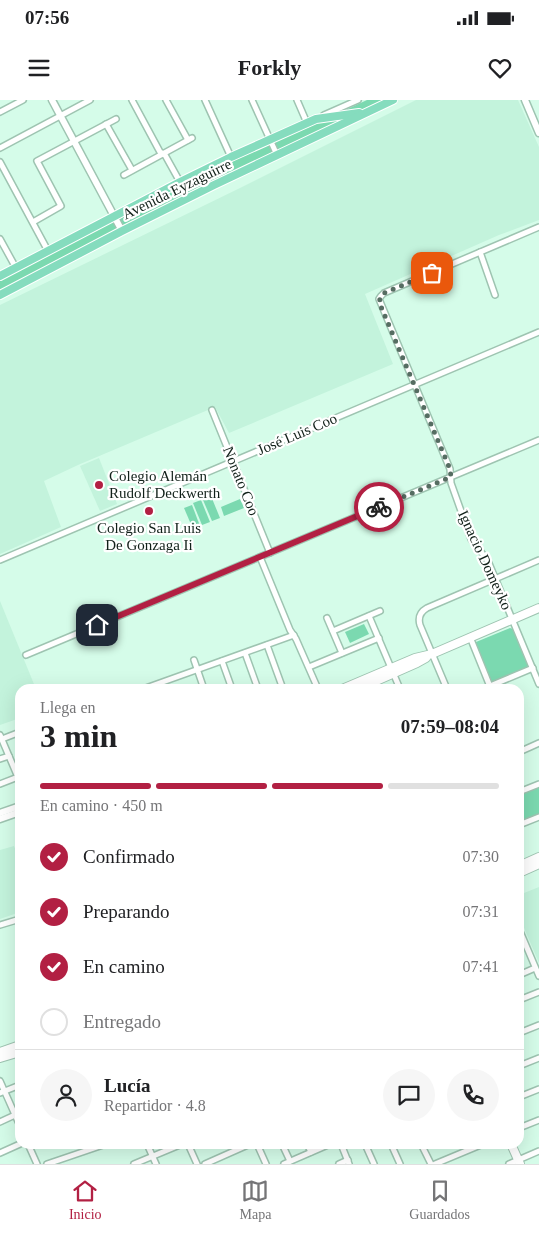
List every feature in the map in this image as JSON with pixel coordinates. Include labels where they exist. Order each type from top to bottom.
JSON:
[{"type":"main road","name":"Avenida Eyzaguirre","points":[[0,295],[122,231],[368,112],[379,103],[393,100]]},
{"type":"main road","name":"Avenida Eyzaguirre","points":[[0,276],[180,182],[307,123],[316,119],[368,112]]},
{"type":"main road","points":[[368,684],[415,658],[432,654],[539,608]]},
{"type":"main road","points":[[356,684],[393,671]]},
{"type":"main road","points":[[524,864],[539,858]]},
{"type":"main road","points":[[524,871],[539,864]]},
{"type":"main road","points":[[0,1052],[15,1047]]},
{"type":"main road","points":[[0,1058],[15,1054]]},
{"type":"main road","points":[[514,1149],[519,1162]]},
{"type":"street","points":[[0,112],[23,100]]},
{"type":"street","points":[[52,100],[122,231]]},
{"type":"street","points":[[0,148],[90,100]]},
{"type":"street","points":[[132,100],[160,152],[165,156],[180,182]]},
{"type":"street","points":[[124,175],[190,139],[166,100]]},
{"type":"street","points":[[205,100],[231,157]]},
{"type":"street","points":[[252,100],[277,155]]},
{"type":"street","points":[[297,100],[307,123]]},
{"type":"street","name":"Avenida Eyzaguirre","points":[[316,119],[358,100]]},
{"type":"street","points":[[525,100],[537,122],[539,133]]},
{"type":"street","points":[[33,222],[61,206],[37,162],[116,119]]},
{"type":"street","points":[[106,124],[132,170]]},
{"type":"street","points":[[0,162],[48,251]]},
{"type":"street","points":[[495,295],[480,252],[539,227]]},
{"type":"street","points":[[0,239],[16,268]]},
{"type":"street","name":"Ignacio Domeyko","points":[[480,252],[384,293],[380,297],[380,303],[450,469],[452,486],[471,539],[488,561],[539,684]]},
{"type":"street","name":"José Luis Coo","points":[[0,560],[539,332]]},
{"type":"street","name":"Nonato Coo","points":[[212,410],[270,553]]},
{"type":"street","points":[[26,655],[539,440]]},
{"type":"street","points":[[260,557],[290,630],[316,684]]},
{"type":"street","points":[[445,684],[419,623],[420,615],[423,611],[539,560]]},
{"type":"street","points":[[333,631],[380,611]]},
{"type":"street","points":[[369,616],[398,684]]},
{"type":"street","points":[[327,618],[342,653]]},
{"type":"street","points":[[162,684],[198,669],[294,635]]},
{"type":"street","points":[[308,667],[379,638]]},
{"type":"street","points":[[470,638],[489,684]]},
{"type":"street","points":[[267,645],[281,684]]},
{"type":"street","points":[[245,653],[256,684]]},
{"type":"street","points":[[194,660],[202,684]]},
{"type":"street","points":[[222,661],[230,684]]},
{"type":"street","points":[[499,684],[533,668]]},
{"type":"street","points":[[15,733],[1,737],[15,770]]},
{"type":"street","points":[[524,750],[539,743]]},
{"type":"street","points":[[0,758],[9,756]]},
{"type":"street","points":[[0,784],[15,781]]},
{"type":"street","points":[[524,790],[539,784]]},
{"type":"street","points":[[0,813],[15,808]]},
{"type":"street","points":[[0,819],[15,814]]},
{"type":"street","points":[[524,823],[539,816]]},
{"type":"street","points":[[0,925],[15,920]]},
{"type":"street","points":[[524,941],[539,976]]},
{"type":"street","points":[[524,973],[535,968]]},
{"type":"street","points":[[524,998],[539,992]]},
{"type":"street","points":[[524,1031],[539,1025]]},
{"type":"street","points":[[524,1064],[539,1058]]},
{"type":"street","points":[[0,1081],[2,1092],[15,1113]]},
{"type":"street","points":[[2,1092],[15,1087]]},
{"type":"street","points":[[524,1096],[539,1089]]},
{"type":"street","points":[[0,1122],[15,1115]]},
{"type":"street","points":[[524,1126],[539,1120]]},
{"type":"street","points":[[0,1152],[15,1146]]},
{"type":"street","points":[[30,1149],[37,1164]]},
{"type":"street","points":[[47,1164],[91,1149]]},
{"type":"street","points":[[150,1149],[156,1164]]},
{"type":"street","points":[[134,1164],[170,1149]]},
{"type":"street","points":[[190,1149],[197,1164]]},
{"type":"street","points":[[205,1164],[239,1149]]},
{"type":"street","points":[[259,1149],[265,1163]]},
{"type":"street","points":[[284,1149],[290,1161]]},
{"type":"street","points":[[284,1164],[318,1149]]},
{"type":"street","points":[[339,1164],[349,1162],[342,1149]]},
{"type":"street","points":[[367,1149],[374,1164]]},
{"type":"street","points":[[393,1149],[400,1164]]},
{"type":"street","points":[[423,1149],[430,1164]]},
{"type":"street","points":[[435,1164],[470,1149]]},
{"type":"street","points":[[509,1164],[519,1162],[539,1151]]},
{"type":"street","points":[[65,1158],[68,1164]]},
{"type":"shaded area","points":[[416,100],[518,100],[539,147],[539,220],[499,235],[365,294],[393,364],[229,433],[215,407],[44,481],[61,527],[0,554],[0,305]]},
{"type":"shaded area","name":"Colegio Alemán Rudolf Deckwerth","points":[[99,458],[117,504],[100,511],[80,466]]},
{"type":"shaded area","points":[[0,601],[34,684],[15,684],[15,720],[0,725]]},
{"type":"shaded area","points":[[14,846],[15,848],[15,914],[0,919],[0,850]]},
{"type":"shaded area","points":[[539,887],[539,963],[524,928],[524,893]]},
{"type":"green space","points":[[367,100],[384,100],[115,230],[0,292],[0,278],[263,145],[309,127]]},
{"type":"green space","points":[[211,496],[220,518],[212,521],[203,500]]},
{"type":"green space","points":[[240,499],[244,508],[224,516],[221,507]]},
{"type":"green space","points":[[201,500],[210,522],[202,525],[193,503]]},
{"type":"green space","points":[[192,505],[200,526],[193,529],[184,508]]},
{"type":"green space","points":[[364,624],[369,634],[350,643],[345,632]]},
{"type":"green space","points":[[510,628],[513,629],[528,666],[495,682],[490,680],[475,644]]},
{"type":"green space","points":[[539,786],[539,815],[524,821],[524,792]]},
{"type":"way so far","points":[[379,507],[451,477],[450,469],[379,302],[384,293],[432,273]]},
{"type":"place","name":"Colegio Alemán Rudolf Deckwerth","points":[[99,485]]},
{"type":"place","name":"Colegio San Luis De Gonzaga Ii","points":[[149,511]]},
{"type":"route","points":[[97,625],[379,507]]}]
